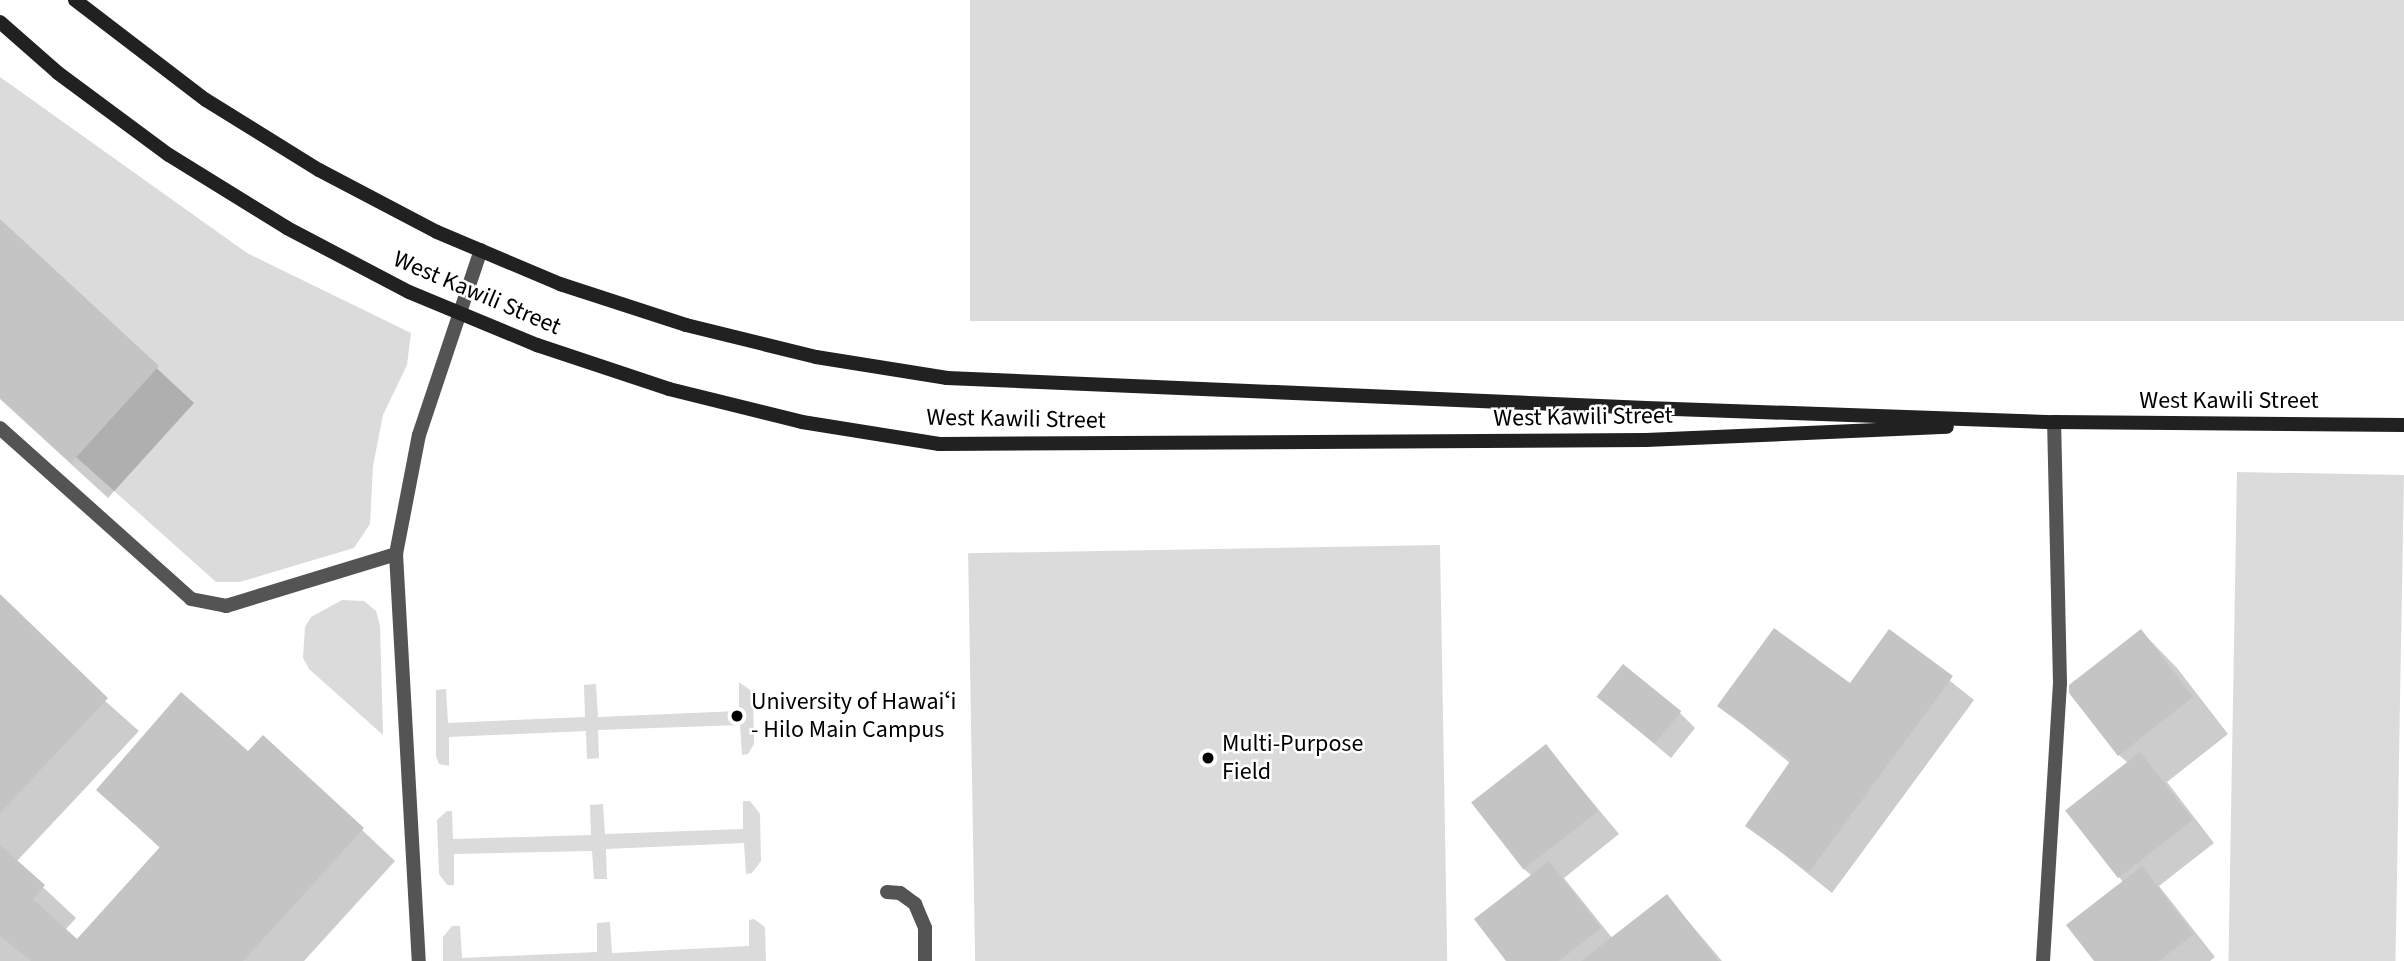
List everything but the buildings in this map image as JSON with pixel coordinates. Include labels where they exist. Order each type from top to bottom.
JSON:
[{"type":"street","name":"West Kawili Street","points":[[75,0],[206,100],[307,163],[481,250],[560,284],[687,325],[816,357],[947,378],[2054,422],[2404,425]]},
{"type":"street","name":"West Kawili Street","points":[[0,22],[58,73],[180,162],[287,228],[458,313],[537,345],[668,389],[802,422],[939,444],[1646,440],[2054,422]]},
{"type":"lane","points":[[419,961],[396,554],[419,435],[481,250]]},
{"type":"lane","points":[[2043,961],[2060,683],[2054,422]]},
{"type":"lane","points":[[0,428],[191,599],[226,606],[396,554]]},
{"type":"lane","points":[[887,892],[900,892],[915,904],[925,928],[925,961]]},
{"type":"shaded area","points":[[970,0],[2404,0],[2404,321],[970,321]]},
{"type":"shaded area","points":[[0,77],[247,253],[411,333],[407,365],[383,415],[373,466],[370,524],[354,548],[240,582],[216,582],[0,389]]},
{"type":"shaded area","points":[[2237,472],[2404,475],[2395,961],[2228,961]]},
{"type":"shaded area","name":"Multi-Purpose Field","points":[[1440,545],[1447,961],[975,961],[968,553]]},
{"type":"shaded area","points":[[342,600],[364,601],[376,611],[380,626],[383,735],[309,669],[303,658],[305,627],[311,617]]},
{"type":"shaded area","points":[[739,682],[753,692],[754,744],[748,754],[742,755],[740,725],[598,730],[599,758],[587,759],[586,731],[449,737],[449,766],[439,764],[436,756],[436,690],[446,689],[448,723],[585,717],[584,685],[596,684],[598,717],[739,711]]},
{"type":"shaded area","points":[[743,801],[750,801],[760,814],[761,861],[752,873],[746,874],[744,843],[606,849],[607,879],[594,879],[592,851],[454,854],[454,885],[447,885],[439,874],[437,820],[447,811],[452,811],[453,839],[591,835],[590,805],[603,804],[605,834],[743,829]]},
{"type":"shaded area","points":[[754,919],[765,927],[766,961],[443,961],[443,937],[452,926],[460,926],[462,958],[597,952],[597,923],[610,922],[612,953],[749,946],[749,920]]},
{"type":"place","name":"University of Hawaiʻi - Hilo Main Campus","points":[[737,716]]},
{"type":"place","name":"Multi-Purpose Field","points":[[1208,758]]}]
